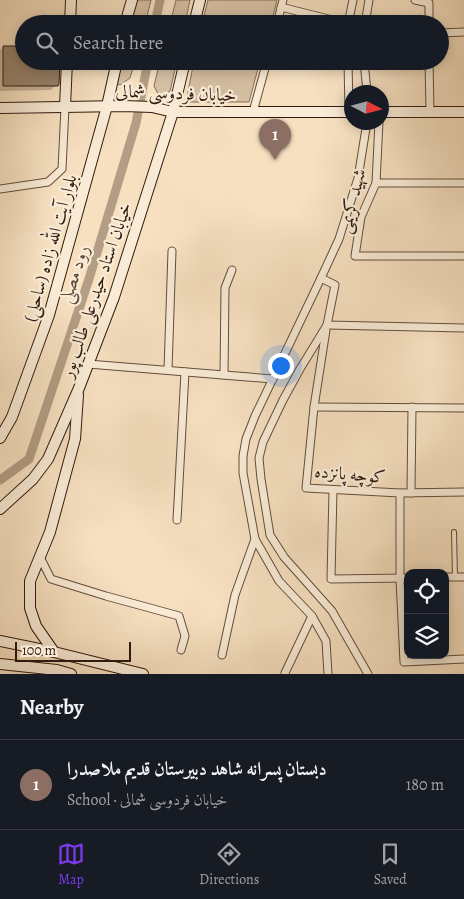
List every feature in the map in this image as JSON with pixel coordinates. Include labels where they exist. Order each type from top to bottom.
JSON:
[{"type":"street","points":[[70,15],[71,0]]},
{"type":"street","points":[[128,15],[132,0]]},
{"type":"street","points":[[196,15],[200,0]]},
{"type":"street","points":[[350,15],[353,0]]},
{"type":"street","points":[[366,15],[369,0]]},
{"type":"street","points":[[415,0],[429,3],[429,15]]},
{"type":"street","points":[[282,3],[320,15]]},
{"type":"street","points":[[449,33],[464,32]]},
{"type":"street","points":[[0,189],[48,182],[62,169],[67,70]]},
{"type":"street","name":"بلوار آیت الله زاده (ساحلی)","points":[[0,438],[12,417],[49,315],[107,106],[115,70]]},
{"type":"street","name":"خیابان استاد حیدرعلی طالب پور","points":[[0,509],[33,479],[48,459],[79,388],[114,297],[173,112],[183,70]]},
{"type":"street","points":[[253,112],[265,70]]},
{"type":"street","points":[[348,70],[349,85]]},
{"type":"street","points":[[365,70],[366,85]]},
{"type":"street","points":[[429,70],[430,112]]},
{"type":"street","name":"خیابان فردوسی شمالی","points":[[0,108],[124,106],[152,107],[173,112],[344,112]]},
{"type":"street","points":[[389,112],[464,112]]},
{"type":"street","points":[[328,674],[326,642],[312,616],[279,581],[255,539],[243,473],[244,456],[246,439],[255,416],[339,239],[358,178],[366,130]]},
{"type":"street","name":"شهید کریمی","points":[[378,130],[376,183],[361,217],[355,256],[464,256]]},
{"type":"street","points":[[376,183],[464,183]]},
{"type":"street","points":[[168,370],[172,251]]},
{"type":"street","points":[[224,375],[225,288],[232,270]]},
{"type":"street","name":"کوچه پانزده","points":[[321,278],[335,285],[314,407],[306,488],[400,493],[464,492]]},
{"type":"street","points":[[368,674],[332,611],[284,557],[270,535],[259,458],[263,442],[283,400],[327,325],[464,328]]},
{"type":"street","points":[[88,364],[273,379]]},
{"type":"street","points":[[176,520],[185,372]]},
{"type":"street","points":[[54,652],[36,626],[30,608],[30,582],[50,532],[75,439],[79,388]]},
{"type":"street","points":[[314,407],[464,408]]},
{"type":"street","points":[[411,493],[412,407]]},
{"type":"street","points":[[333,490],[331,579],[404,579],[400,493]]},
{"type":"street","points":[[222,655],[235,595],[255,539]]},
{"type":"street","points":[[40,557],[51,579],[179,616],[185,636],[181,650]]},
{"type":"street","points":[[449,577],[464,577]]},
{"type":"street","points":[[404,614],[404,662],[464,659]]},
{"type":"street","points":[[285,673],[312,616]]},
{"type":"street","points":[[0,641],[143,674]]},
{"type":"street","points":[[0,664],[57,670],[71,674]]},
{"type":"lane","points":[[454,532],[455,577]]},
{"type":"shaded area","points":[[136,0],[151,0],[147,15],[132,15]]},
{"type":"shaded area","points":[[176,0],[190,0],[187,15],[172,15]]},
{"type":"shaded area","points":[[208,0],[277,0],[273,15],[204,15]]},
{"type":"shaded area","points":[[118,70],[132,70],[130,78],[120,85],[115,82]]},
{"type":"shaded area","points":[[158,70],[175,70],[170,91],[160,98],[154,86]]},
{"type":"shaded area","points":[[192,70],[258,70],[249,102],[186,102]]},
{"type":"building","points":[[3,46],[15,46],[15,70],[60,70],[58,86],[3,86]]},
{"type":"waterway","name":"رود مصلی","points":[[157,15],[160,0]]},
{"type":"waterway","name":"رود مصلی","points":[[0,480],[29,459],[89,279],[136,123],[146,70]]},
{"type":"place","name":"دبستان پسرانه شاهد دبیرستان قدیم ملاصدرا","points":[[275,160]]}]
